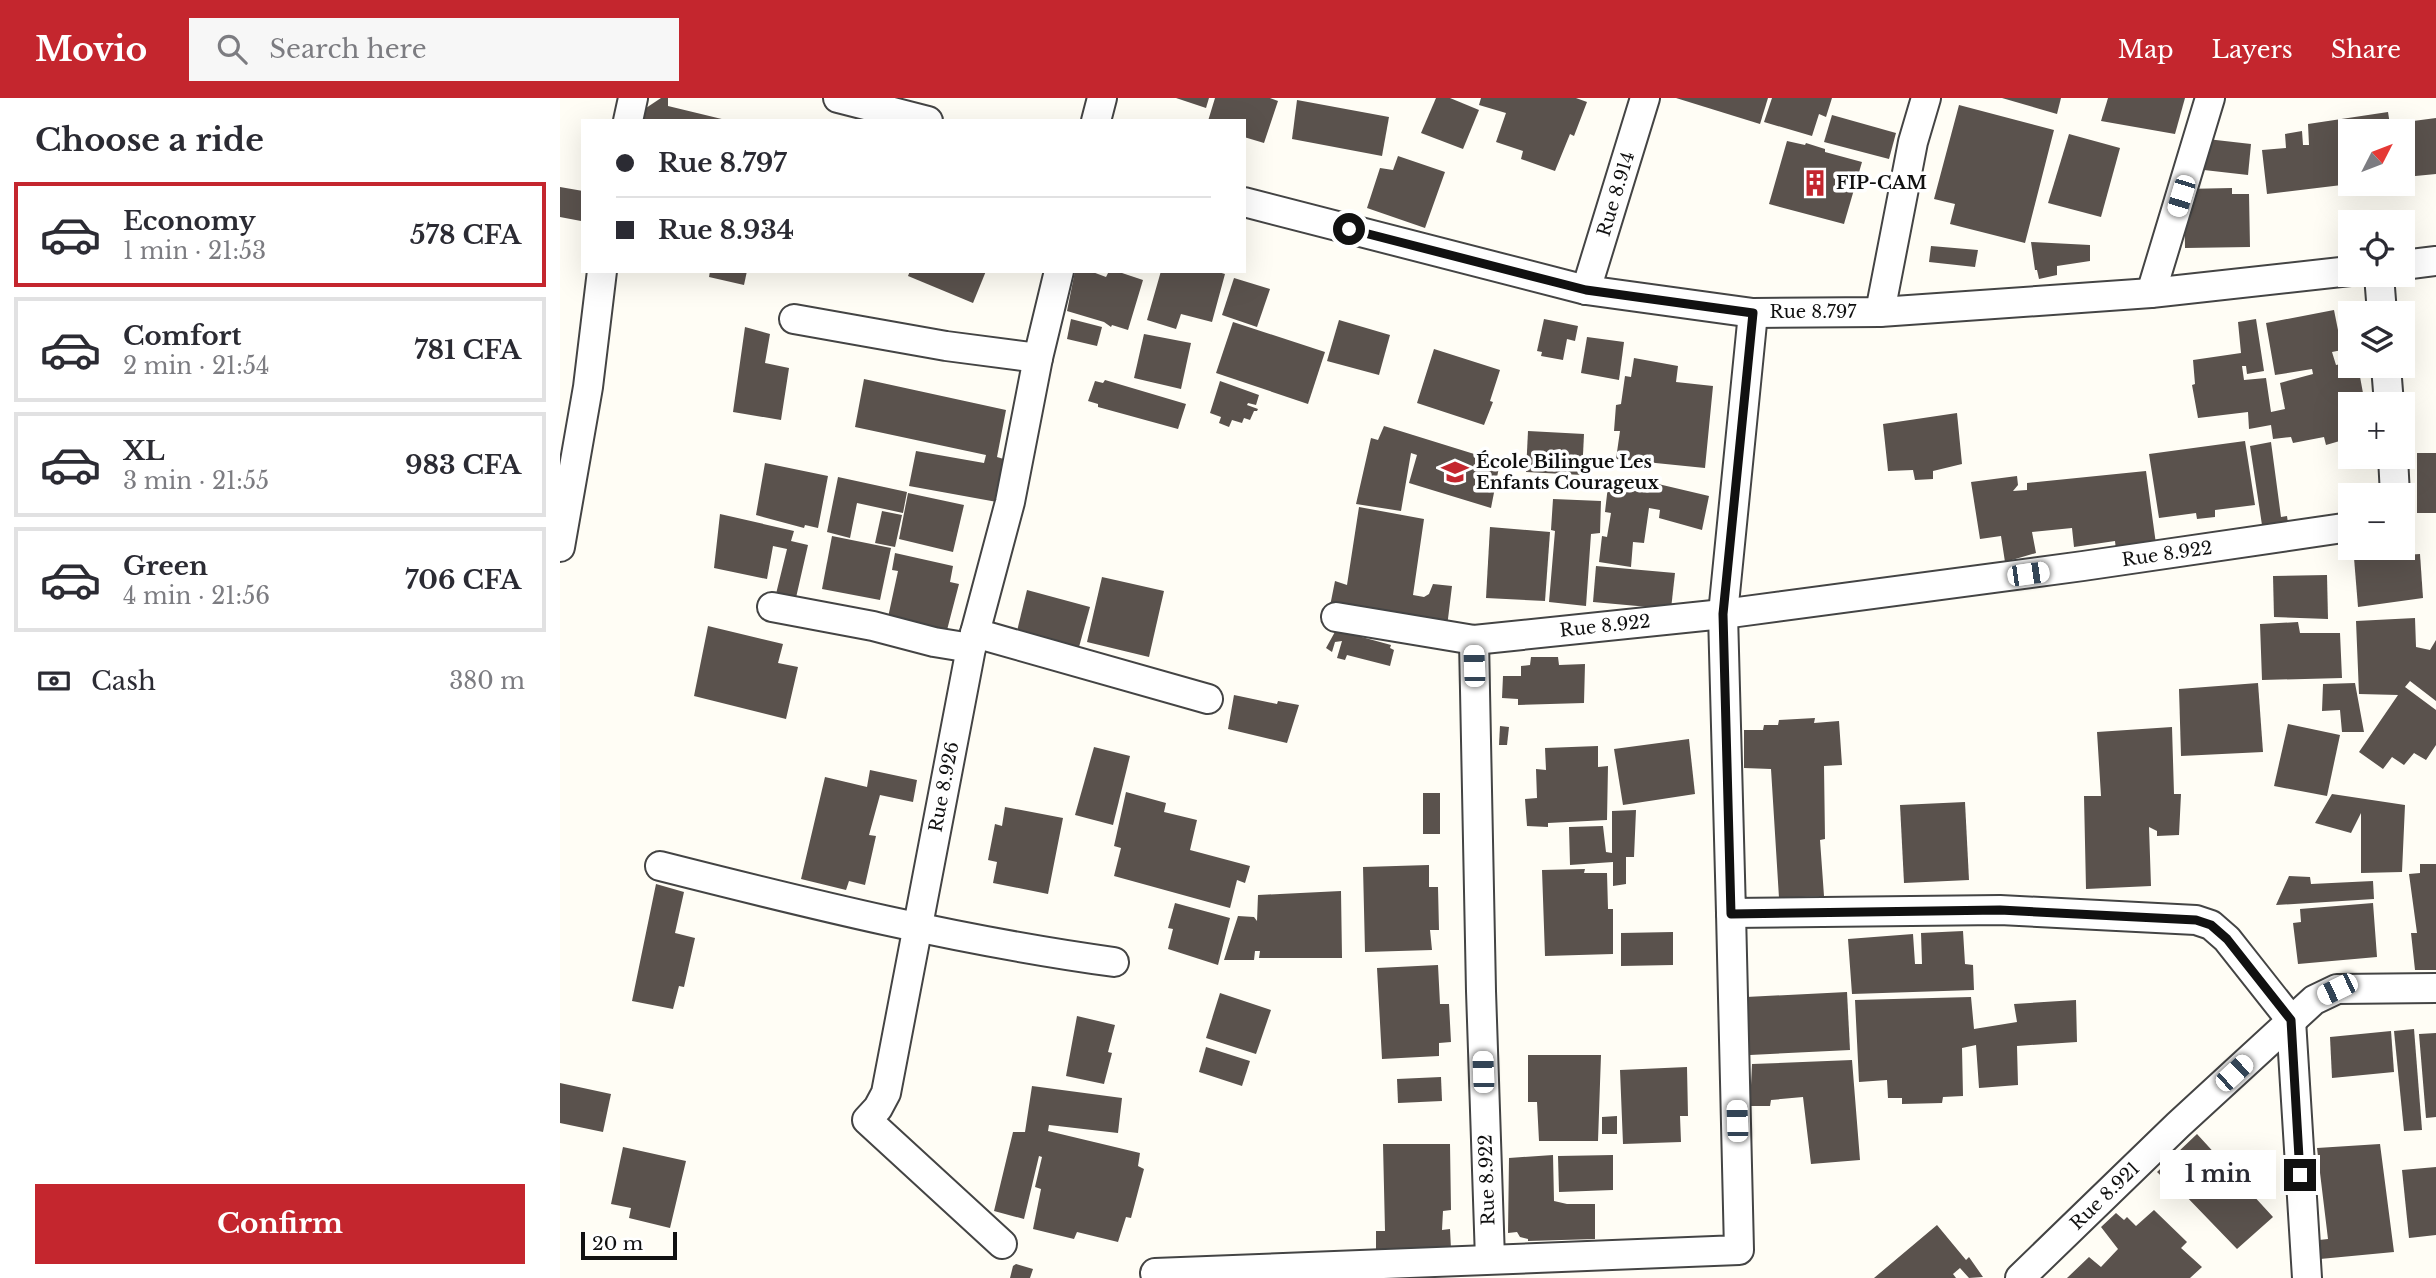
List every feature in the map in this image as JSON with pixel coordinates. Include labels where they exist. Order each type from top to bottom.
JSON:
[{"type":"street","points":[[628,119],[633,98]]},
{"type":"street","points":[[838,98],[920,119]]},
{"type":"street","points":[[1097,119],[1102,98]]},
{"type":"street","name":"Rue 8.914","points":[[1586,290],[1646,98]]},
{"type":"street","points":[[1880,312],[1913,142],[1926,98]]},
{"type":"street","points":[[2151,293],[2210,98]]},
{"type":"street","name":"Rue 8.797","points":[[1246,203],[1586,290],[1753,313],[1880,312],[2151,293],[2338,272]]},
{"type":"street","points":[[2415,264],[2436,261]]},
{"type":"street","points":[[560,547],[588,387],[602,273]]},
{"type":"street","name":"Rue 8.926","points":[[1002,1244],[867,1121],[886,1093],[973,641],[1010,502],[1038,358],[1059,273]]},
{"type":"street","points":[[1155,1273],[1739,1250],[1723,614],[1753,313]]},
{"type":"street","points":[[794,319],[946,346],[1038,358]]},
{"type":"street","name":"Rue 8.922","points":[[1490,1259],[1481,1005],[1474,640],[1723,614],[2338,529]]},
{"type":"street","points":[[772,607],[873,626],[934,642],[973,641],[1208,699]]},
{"type":"street","points":[[1336,617],[1474,640]]},
{"type":"street","points":[[660,866],[917,929],[1027,950],[1114,962]]},
{"type":"street","points":[[1731,914],[2000,910],[2196,920],[2211,925],[2227,939],[2291,1020],[2306,1278]]},
{"type":"street","name":"Rue 8.921","points":[[2020,1278],[2314,1000],[2337,989],[2436,988]]},
{"type":"building","points":[[661,98],[668,98],[668,106],[722,119],[636,119],[637,114]]},
{"type":"building","points":[[1176,98],[1209,98],[1206,108]]},
{"type":"building","points":[[1215,98],[1270,98],[1278,101],[1264,143],[1246,138],[1246,119],[1209,119]]},
{"type":"building","points":[[1436,98],[1450,98],[1479,110],[1463,149],[1421,133]]},
{"type":"building","points":[[1481,98],[1576,98],[1587,102],[1574,136],[1570,134],[1555,171],[1521,159],[1523,151],[1496,142],[1506,113],[1479,105]]},
{"type":"building","points":[[1676,98],[1768,98],[1760,124]]},
{"type":"building","points":[[1772,98],[1832,98],[1826,117],[1819,114],[1812,136],[1764,122]]},
{"type":"building","points":[[2002,98],[2061,98],[2057,114]]},
{"type":"building","points":[[2108,98],[2185,98],[2175,134],[2101,121]]},
{"type":"building","points":[[1297,100],[1389,117],[1382,156],[1292,139]]},
{"type":"building","points":[[1959,105],[2054,130],[2025,243],[1950,224],[1955,204],[1934,199]]},
{"type":"building","points":[[2388,112],[2389,119],[2341,119]]},
{"type":"building","points":[[1832,115],[1896,133],[1889,159],[1824,142]]},
{"type":"building","points":[[2436,118],[2436,174],[2415,176],[2415,121]]},
{"type":"building","points":[[2338,120],[2338,185],[2267,194],[2262,150],[2286,148],[2285,134],[2302,131],[2303,145],[2309,145],[2308,124]]},
{"type":"building","points":[[2069,134],[2120,148],[2101,217],[2048,203]]},
{"type":"building","points":[[2207,139],[2251,144],[2248,175],[2204,170]]},
{"type":"building","name":"FIP-CAM","points":[[1787,141],[1806,143],[1825,149],[1825,152],[1862,162],[1844,224],[1769,204]]},
{"type":"building","points":[[1398,156],[1445,172],[1425,228],[1367,208],[1380,168],[1393,170]]},
{"type":"building","points":[[560,187],[581,191],[581,221],[560,217]]},
{"type":"building","points":[[2232,188],[2232,194],[2249,194],[2250,247],[2185,248],[2184,189]]},
{"type":"building","points":[[2031,242],[2090,245],[2090,261],[2057,266],[2057,275],[2039,279]]},
{"type":"building","points":[[1931,246],[1978,250],[1975,267],[1929,262]]},
{"type":"building","points":[[710,273],[747,273],[744,285],[709,277]]},
{"type":"building","points":[[909,273],[985,273],[973,303],[908,276]]},
{"type":"building","points":[[1075,273],[1095,273],[1106,277],[1108,273],[1122,273],[1143,280],[1128,330],[1112,325],[1111,327],[1104,322],[1067,311]]},
{"type":"building","points":[[1160,273],[1225,274],[1212,322],[1181,314],[1176,329],[1147,320]]},
{"type":"building","points":[[1234,278],[1270,289],[1257,327],[1222,315]]},
{"type":"building","points":[[2334,310],[2338,351],[2332,352],[2338,365],[2338,378],[2360,378],[2363,392],[2338,392],[2338,442],[2326,445],[2324,437],[2293,443],[2291,437],[2273,439],[2271,425],[2249,429],[2248,412],[2198,418],[2192,385],[2195,384],[2193,360],[2241,353],[2238,322],[2256,319],[2264,371],[2247,374],[2246,366],[2242,366],[2244,380],[2266,378],[2271,412],[2285,409],[2280,383],[2313,374],[2312,369],[2275,375],[2266,323]]},
{"type":"building","points":[[1071,319],[1102,327],[1097,346],[1067,339]]},
{"type":"building","points":[[1544,319],[1578,326],[1575,341],[1567,339],[1563,360],[1541,356],[1542,352],[1537,351]]},
{"type":"building","points":[[1339,320],[1390,335],[1379,375],[1327,361]]},
{"type":"building","points":[[1233,322],[1325,352],[1308,404],[1216,373]]},
{"type":"building","points":[[745,327],[770,334],[765,363],[789,368],[781,420],[733,412]]},
{"type":"building","points":[[1144,334],[1191,343],[1181,389],[1134,378]]},
{"type":"building","points":[[1587,337],[1624,342],[1619,380],[1581,373]]},
{"type":"building","points":[[1434,349],[1500,370],[1490,401],[1493,402],[1484,425],[1417,403]]},
{"type":"building","points":[[1634,358],[1678,366],[1676,382],[1713,386],[1705,468],[1616,459],[1620,431],[1614,431],[1616,405],[1621,404],[1625,376],[1631,377]]},
{"type":"building","points":[[864,379],[1006,410],[997,457],[1007,460],[997,502],[909,486],[916,451],[984,463],[986,455],[855,427]]},
{"type":"building","points":[[1105,380],[1186,404],[1178,429],[1098,407],[1098,404],[1088,401],[1095,381],[1103,383]]},
{"type":"building","points":[[1220,381],[1259,395],[1256,405],[1247,405],[1258,409],[1250,420],[1244,418],[1242,423],[1232,420],[1229,427],[1219,423],[1221,417],[1210,413]]},
{"type":"building","points":[[1957,413],[1962,464],[1933,471],[1933,479],[1915,480],[1913,470],[1888,471],[1883,424]]},
{"type":"building","name":"École Bilingue Les Enfants Courageux","points":[[1384,426],[1500,462],[1491,508],[1409,483],[1417,455],[1411,453],[1401,511],[1356,504],[1371,438],[1378,440]]},
{"type":"building","points":[[1528,431],[1584,434],[1582,475],[1526,472]]},
{"type":"building","points":[[2245,441],[2255,505],[2215,510],[2215,517],[2197,519],[2196,513],[2159,518],[2149,454]]},
{"type":"building","points":[[2271,442],[2281,517],[2287,516],[2288,523],[2262,525],[2250,446]]},
{"type":"building","points":[[2417,453],[2436,453],[2436,513],[2417,513]]},
{"type":"building","points":[[765,463],[828,476],[818,528],[805,525],[804,528],[756,515]]},
{"type":"building","points":[[2146,471],[2156,544],[2116,550],[2115,541],[2074,547],[2072,528],[2032,532],[2036,553],[2005,562],[2001,536],[1980,539],[1971,482],[2017,476],[2018,485],[2013,491],[2027,490],[2027,483]]},
{"type":"building","points":[[838,477],[907,492],[903,513],[857,503],[850,538],[827,532]]},
{"type":"building","points":[[1609,477],[1636,482],[1637,479],[1709,496],[1702,530],[1659,518],[1660,510],[1649,508],[1644,543],[1633,542],[1631,567],[1599,562],[1602,536],[1607,537],[1611,513],[1605,512]]},
{"type":"building","points":[[908,493],[964,505],[953,552],[899,539]]},
{"type":"building","points":[[1553,499],[1601,501],[1600,533],[1591,534],[1586,606],[1549,602],[1555,531],[1551,530]]},
{"type":"building","points":[[1359,507],[1424,519],[1413,595],[1424,597],[1429,594],[1433,584],[1452,586],[1447,627],[1330,606],[1335,581],[1347,585]]},
{"type":"building","points":[[882,511],[902,515],[895,547],[875,543]]},
{"type":"building","points":[[720,514],[794,531],[791,541],[808,545],[795,602],[775,598],[787,549],[773,546],[767,579],[714,568]]},
{"type":"building","points":[[1490,527],[1550,532],[1545,601],[1486,598]]},
{"type":"building","points":[[832,536],[891,548],[880,600],[822,589]]},
{"type":"building","points":[[895,553],[953,566],[950,582],[959,584],[947,630],[905,622],[887,622],[898,571],[892,570]]},
{"type":"building","points":[[2415,554],[2420,554],[2423,598],[2358,607],[2354,560],[2415,560]]},
{"type":"building","points":[[1596,566],[1675,573],[1671,609],[1593,602]]},
{"type":"building","points":[[2327,575],[2328,619],[2274,617],[2273,576]]},
{"type":"building","points":[[1102,577],[1164,591],[1149,657],[1087,642]]},
{"type":"building","points":[[1027,590],[1090,607],[1079,647],[1017,631]]},
{"type":"building","points":[[2415,618],[2416,647],[2430,650],[2436,640],[2436,701],[2410,681],[2405,687],[2436,710],[2436,745],[2426,760],[2414,753],[2404,765],[2392,757],[2383,769],[2359,752],[2398,695],[2359,694],[2356,621]]},
{"type":"building","points":[[2298,622],[2300,633],[2340,633],[2342,678],[2262,680],[2260,624]]},
{"type":"building","points":[[708,626],[783,644],[778,663],[798,667],[786,719],[694,696]]},
{"type":"building","points":[[1336,630],[1391,645],[1390,648],[1394,650],[1390,666],[1347,655],[1345,660],[1337,658],[1342,641],[1335,642],[1332,652],[1326,648]]},
{"type":"building","points":[[1531,657],[1558,657],[1559,665],[1585,664],[1584,703],[1518,705],[1518,699],[1502,698],[1503,676],[1521,676],[1521,666],[1530,665]]},
{"type":"building","points":[[2258,683],[2263,752],[2181,756],[2179,689]]},
{"type":"building","points":[[2355,683],[2364,732],[2342,732],[2340,710],[2322,711],[2323,684]]},
{"type":"building","points":[[1234,695],[1277,704],[1278,701],[1299,705],[1287,743],[1228,729]]},
{"type":"building","points":[[1815,718],[1814,723],[1839,721],[1842,765],[1824,766],[1825,839],[1820,840],[1824,896],[1779,898],[1771,769],[1744,768],[1744,730],[1763,730],[1764,725],[1778,725],[1779,720]]},
{"type":"building","points":[[2288,724],[2340,735],[2327,796],[2274,786]]},
{"type":"building","points":[[1500,726],[1509,727],[1507,745],[1499,745]]},
{"type":"building","points":[[2172,727],[2174,794],[2181,794],[2179,835],[2157,836],[2157,831],[2149,827],[2151,886],[2086,889],[2084,796],[2101,796],[2097,732]]},
{"type":"building","points":[[1689,739],[1695,794],[1623,805],[1614,749]]},
{"type":"building","points":[[1598,746],[1598,767],[1608,766],[1607,820],[1548,823],[1548,827],[1527,826],[1525,799],[1537,798],[1536,769],[1546,770],[1545,748]]},
{"type":"building","points":[[1094,747],[1130,756],[1113,825],[1075,815]]},
{"type":"building","points":[[870,770],[917,780],[913,802],[880,795],[869,835],[876,836],[865,885],[849,881],[846,890],[801,879],[825,777],[867,787]]},
{"type":"building","points":[[1126,792],[1166,803],[1164,812],[1197,820],[1190,850],[1250,866],[1245,883],[1237,880],[1230,908],[1114,876],[1121,848],[1114,846]]},
{"type":"building","points":[[1423,793],[1440,793],[1440,834],[1423,834]]},
{"type":"building","points":[[2332,794],[2405,805],[2402,872],[2361,873],[2361,813],[2351,833],[2315,823]]},
{"type":"building","points":[[1965,802],[1969,880],[1904,883],[1900,805]]},
{"type":"building","points":[[1005,807],[1063,818],[1048,894],[993,883],[997,862],[988,860],[995,824],[1002,826]]},
{"type":"building","points":[[1636,810],[1634,857],[1626,857],[1626,884],[1613,886],[1613,862],[1570,865],[1569,827],[1603,826],[1606,852],[1612,853],[1612,811]]},
{"type":"building","points":[[2420,864],[2436,864],[2436,970],[2415,970],[2411,933],[2417,933],[2409,874],[2420,873]]},
{"type":"building","points":[[1429,865],[1429,887],[1438,887],[1439,930],[1430,930],[1432,950],[1365,952],[1363,867]]},
{"type":"building","points":[[1585,869],[1584,873],[1607,873],[1608,909],[1613,909],[1613,954],[1545,956],[1542,870]]},
{"type":"building","points":[[2289,876],[2310,877],[2311,884],[2373,881],[2374,899],[2276,905]]},
{"type":"building","points":[[656,884],[684,892],[675,933],[695,938],[684,987],[679,986],[673,1009],[632,1001]]},
{"type":"building","points":[[1341,891],[1342,958],[1259,958],[1260,951],[1255,951],[1254,960],[1224,960],[1238,916],[1254,917],[1257,921],[1258,895]]},
{"type":"building","points":[[1175,903],[1230,918],[1218,965],[1168,949],[1173,929],[1168,928]]},
{"type":"building","points":[[2373,903],[2377,957],[2298,964],[2293,923],[2301,922],[2300,909]]},
{"type":"building","points":[[1963,931],[1965,964],[1973,965],[1974,990],[1852,994],[1848,939],[1913,934],[1915,964],[1922,964],[1921,933]]},
{"type":"building","points":[[1673,932],[1673,965],[1621,966],[1621,933]]},
{"type":"building","points":[[1438,965],[1440,1004],[1449,1004],[1451,1042],[1439,1043],[1439,1056],[1382,1059],[1377,968]]},
{"type":"building","points":[[1847,992],[1850,1050],[1750,1055],[1746,997]]},
{"type":"building","points":[[1220,993],[1271,1010],[1256,1054],[1206,1038]]},
{"type":"building","points":[[1971,997],[1974,1029],[2017,1022],[2014,1004],[2076,1000],[2077,1042],[2017,1046],[2018,1085],[1979,1088],[1976,1045],[1962,1048],[1963,1096],[1943,1097],[1942,1103],[1902,1104],[1902,1098],[1888,1098],[1887,1080],[1859,1082],[1855,1000]]},
{"type":"building","points":[[1077,1016],[1115,1025],[1108,1052],[1112,1053],[1104,1084],[1066,1076]]},
{"type":"building","points":[[2414,1029],[2422,1130],[2404,1131],[2394,1031]]},
{"type":"building","points":[[2391,1031],[2394,1072],[2332,1078],[2330,1037]]},
{"type":"building","points":[[2436,1033],[2436,1117],[2426,1118],[2419,1034]]},
{"type":"building","points":[[1206,1047],[1250,1061],[1242,1086],[1199,1072]]},
{"type":"building","points":[[1528,1055],[1601,1055],[1598,1141],[1539,1141],[1537,1102],[1528,1102]]},
{"type":"building","points":[[1852,1060],[1860,1160],[1811,1164],[1803,1097],[1771,1100],[1770,1106],[1750,1106],[1752,1064]]},
{"type":"building","points":[[1687,1067],[1688,1116],[1680,1116],[1681,1142],[1623,1144],[1620,1070]]},
{"type":"building","points":[[1441,1077],[1442,1101],[1398,1103],[1397,1079]]},
{"type":"building","points":[[560,1083],[611,1094],[603,1132],[560,1123]]},
{"type":"building","points":[[1032,1086],[1122,1098],[1118,1133],[1049,1125],[1048,1131],[1140,1153],[1138,1166],[1144,1169],[1131,1218],[1126,1217],[1118,1242],[1077,1232],[1074,1239],[1033,1229],[1041,1189],[1035,1187],[1042,1157],[1039,1156],[1024,1219],[994,1211],[1013,1132],[1025,1132]]},
{"type":"building","points":[[1617,1116],[1617,1134],[1602,1134],[1602,1117]]},
{"type":"building","points":[[2197,1134],[2273,1217],[2237,1249],[2182,1192],[2180,1194],[2157,1172]]},
{"type":"building","points":[[1383,1144],[1450,1144],[1451,1210],[1443,1211],[1442,1230],[1450,1229],[1451,1249],[1376,1249],[1376,1231],[1385,1231]]},
{"type":"building","points":[[2380,1144],[2394,1252],[2320,1259],[2319,1240],[2328,1239],[2317,1148]]},
{"type":"building","points":[[623,1147],[686,1161],[670,1228],[629,1218],[631,1208],[611,1204]]},
{"type":"building","points":[[1553,1155],[1554,1201],[1595,1204],[1595,1239],[1528,1241],[1517,1232],[1508,1233],[1509,1158]]},
{"type":"building","points":[[1613,1155],[1613,1190],[1559,1192],[1558,1156]]},
{"type":"building","points":[[2436,1167],[2436,1235],[2409,1238],[2402,1170]]},
{"type":"building","points":[[2154,1210],[2187,1242],[2181,1248],[2202,1267],[2190,1278],[2067,1278],[2089,1257],[2101,1267],[2118,1249],[2101,1227],[2116,1213],[2124,1220],[2127,1217],[2136,1226]]},
{"type":"building","points":[[1937,1225],[1966,1260],[1969,1257],[1983,1277],[1969,1278],[1960,1268],[1953,1274],[1956,1278],[1874,1278]]},
{"type":"building","points":[[1016,1264],[1033,1269],[1030,1278],[1010,1278]]},
{"type":"place","name":"FIP-CAM","points":[[1815,183]]},
{"type":"place","name":"École Bilingue Les Enfants Courageux","points":[[1455,472]]},
{"type":"route","points":[[1349,229],[1586,290],[1753,313],[1723,614],[1731,914],[2000,910],[2196,920],[2211,925],[2227,939],[2291,1020],[2300,1175]]}]
